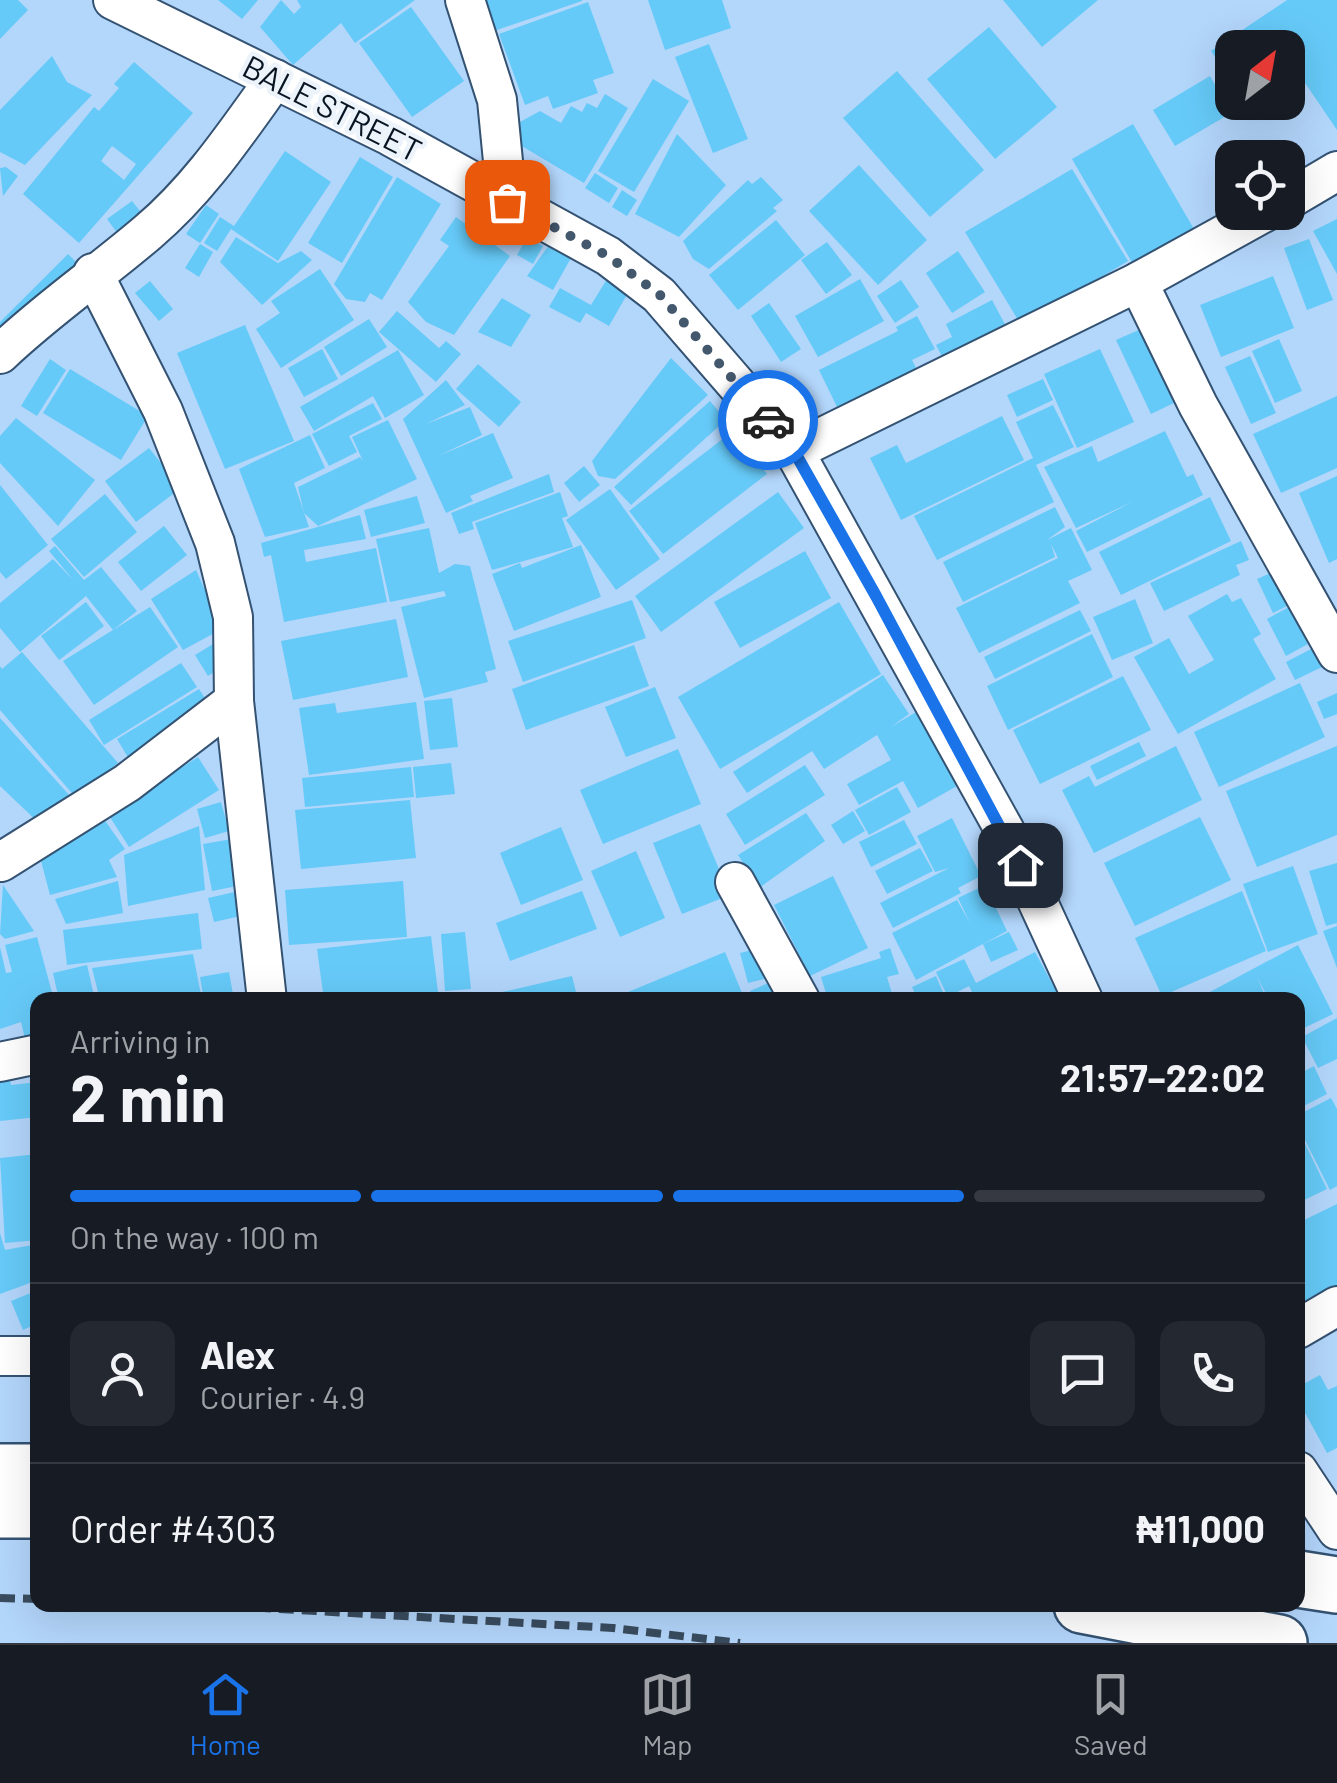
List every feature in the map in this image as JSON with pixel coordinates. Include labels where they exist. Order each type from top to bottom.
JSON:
[{"type":"main road","points":[[0,1472],[30,1472]]},
{"type":"main road","points":[[0,1510],[30,1510]]},
{"type":"main road","points":[[1305,1580],[1337,1585]]},
{"type":"main road","points":[[1118,1612],[1279,1643]]},
{"type":"street","name":"BALE STREET","points":[[113,0],[274,79],[608,256],[660,295],[794,451],[1004,832],[1079,992]]},
{"type":"street","points":[[464,0],[497,100],[507,202]]},
{"type":"street","points":[[0,354],[93,273],[149,232],[211,168],[274,79]]},
{"type":"street","points":[[1305,190],[1337,171]]},
{"type":"street","points":[[794,451],[1138,282],[1232,230]]},
{"type":"street","points":[[93,273],[163,411],[214,543],[232,617],[234,701],[267,992]]},
{"type":"street","points":[[1138,282],[1206,420],[1337,653]]},
{"type":"street","points":[[1,862],[127,784],[234,701]]},
{"type":"street","points":[[734,882],[796,992]]},
{"type":"street","points":[[0,1062],[30,1056]]},
{"type":"street","points":[[1305,1324],[1337,1306]]},
{"type":"street","points":[[0,1356],[30,1356]]},
{"type":"street","points":[[1305,1487],[1334,1523]]},
{"type":"building","points":[[0,0],[18,0],[28,10],[0,39]]},
{"type":"building","points":[[218,0],[258,0],[242,19]]},
{"type":"building","points":[[281,0],[294,14],[301,7],[297,0],[415,0],[355,43],[341,23],[293,65],[260,27]]},
{"type":"building","points":[[483,0],[582,0],[582,1],[494,31]]},
{"type":"building","points":[[648,0],[722,0],[731,28],[665,50]]},
{"type":"building","points":[[1003,0],[1098,0],[1042,47]]},
{"type":"building","points":[[1287,0],[1337,0],[1337,130],[1305,83],[1305,30],[1242,30]]},
{"type":"building","points":[[588,2],[614,73],[593,80],[598,93],[553,109],[548,96],[525,105],[499,34]]},
{"type":"building","points":[[411,7],[464,81],[412,117],[359,43]]},
{"type":"building","points":[[989,27],[1057,107],[995,159],[927,79]]},
{"type":"building","points":[[709,44],[748,139],[713,153],[675,57]]},
{"type":"building","points":[[52,56],[67,82],[92,95],[25,165],[0,152],[0,110]]},
{"type":"building","points":[[134,62],[193,113],[79,243],[23,194],[94,107],[99,111],[119,88],[114,84]],"holes":[[[112,146],[136,164],[124,180],[101,161]]]},
{"type":"building","points":[[897,71],[984,170],[930,217],[843,118]]},
{"type":"building","points":[[1210,76],[1215,85],[1215,120],[1219,120],[1175,146],[1153,110]]},
{"type":"building","points":[[653,79],[689,101],[634,192],[598,171]]},
{"type":"building","points":[[605,94],[628,108],[584,183],[520,145],[520,122],[540,111],[561,123],[571,106],[582,112],[587,103],[597,108]]},
{"type":"building","points":[[1133,124],[1198,236],[1137,271],[1072,159]]},
{"type":"building","points":[[677,134],[726,185],[679,237],[635,214]]},
{"type":"building","points":[[285,151],[331,182],[278,261],[231,229],[217,251],[204,243],[220,217],[234,226]]},
{"type":"building","points":[[360,157],[393,177],[342,263],[308,243]]},
{"type":"building","points":[[859,165],[927,240],[878,285],[809,211]]},
{"type":"building","points":[[6,167],[18,176],[3,196],[0,168]]},
{"type":"building","points":[[1072,169],[1128,261],[1021,325],[965,232]]},
{"type":"building","points":[[595,173],[618,188],[609,203],[585,188]]},
{"type":"building","points":[[397,177],[441,204],[382,300],[370,293],[365,302],[346,299],[334,284]]},
{"type":"building","points":[[761,177],[783,200],[773,208],[777,211],[709,269],[693,259],[683,241],[748,180],[752,184]]},
{"type":"building","points":[[622,190],[637,200],[627,216],[612,207]]},
{"type":"building","points":[[132,201],[144,216],[118,234],[107,219]]},
{"type":"building","points":[[206,205],[219,214],[200,243],[186,234]]},
{"type":"building","points":[[456,217],[510,256],[454,335],[426,322],[408,302],[449,246],[440,240]]},
{"type":"building","points":[[1337,219],[1337,274],[1313,231]]},
{"type":"building","points":[[776,220],[805,255],[738,310],[709,275]]},
{"type":"building","points":[[236,237],[278,263],[301,251],[312,260],[262,305],[220,262]]},
{"type":"building","points":[[527,237],[543,246],[533,264],[517,255]]},
{"type":"building","points":[[1309,239],[1333,300],[1307,310],[1284,248]]},
{"type":"building","points":[[827,242],[852,275],[826,294],[801,260]]},
{"type":"building","points":[[200,244],[213,252],[199,277],[185,268]]},
{"type":"building","points":[[549,245],[571,258],[553,290],[527,276]]},
{"type":"building","points":[[958,251],[985,292],[952,313],[926,273]]},
{"type":"building","points":[[68,254],[83,269],[0,352],[0,322]]},
{"type":"building","points":[[320,269],[354,320],[281,368],[256,329],[280,313],[271,301]]},
{"type":"building","points":[[1273,276],[1294,328],[1221,357],[1200,305]]},
{"type":"building","points":[[607,279],[629,291],[609,326],[586,313],[580,323],[549,307],[560,288],[591,305]]},
{"type":"building","points":[[860,279],[884,321],[818,357],[795,316]]},
{"type":"building","points":[[901,280],[919,307],[895,323],[877,296]]},
{"type":"building","points":[[150,281],[173,309],[159,321],[135,293]]},
{"type":"building","points":[[502,298],[531,315],[511,347],[478,332]]},
{"type":"building","points":[[992,300],[1009,332],[946,364],[936,345],[952,337],[946,324]]},
{"type":"building","points":[[769,303],[801,349],[781,362],[751,316]]},
{"type":"building","points":[[397,311],[439,348],[446,341],[461,354],[436,382],[379,332]]},
{"type":"building","points":[[917,316],[935,349],[912,360],[919,374],[840,413],[819,370],[898,331],[896,327]]},
{"type":"building","points":[[369,319],[387,347],[341,376],[324,347]]},
{"type":"building","points":[[245,325],[294,441],[225,469],[177,353]]},
{"type":"building","points":[[1141,329],[1176,402],[1151,414],[1116,340]]},
{"type":"building","points":[[1279,339],[1302,391],[1275,403],[1252,351]]},
{"type":"building","points":[[322,349],[338,379],[304,397],[288,368]]},
{"type":"building","points":[[1100,349],[1134,422],[1077,448],[1044,374]]},
{"type":"building","points":[[398,350],[424,395],[385,418],[373,396],[314,431],[300,407]]},
{"type":"building","points":[[1250,356],[1276,413],[1251,424],[1225,367]]},
{"type":"building","points":[[671,358],[708,395],[615,479],[598,476],[592,461]]},
{"type":"building","points":[[50,359],[66,370],[37,416],[21,406]]},
{"type":"building","points":[[478,364],[521,402],[499,427],[456,389]]},
{"type":"building","points":[[70,369],[148,416],[121,460],[43,413]]},
{"type":"building","points":[[1043,379],[1053,400],[1017,417],[1007,395]]},
{"type":"building","points":[[446,380],[465,405],[426,424],[470,407],[482,435],[438,456],[493,433],[513,478],[470,496],[473,501],[446,513],[403,419]]},
{"type":"building","points":[[1337,396],[1337,468],[1281,493],[1253,434]]},
{"type":"building","points":[[710,401],[726,420],[631,505],[614,487]]},
{"type":"building","points":[[373,403],[382,419],[349,436],[357,452],[329,466],[312,434]]},
{"type":"building","points":[[1053,405],[1074,447],[1036,465],[1054,502],[937,560],[914,516],[1033,458],[1016,422]]},
{"type":"building","points":[[1002,416],[1024,460],[901,520],[870,458],[897,445],[906,463]]},
{"type":"building","points":[[16,418],[95,480],[58,526],[0,463],[0,436]]},
{"type":"building","points":[[388,420],[417,479],[318,526],[304,513],[298,487],[360,457],[363,461],[352,437]]},
{"type":"building","points":[[733,431],[767,474],[663,554],[629,511]]},
{"type":"building","points":[[1165,431],[1187,477],[1193,474],[1203,495],[1087,552],[1076,531],[1132,502],[1076,528],[1044,467],[1092,446],[1098,462]]},
{"type":"building","points":[[310,435],[325,468],[294,483],[309,527],[265,537],[239,469]]},
{"type":"building","points":[[149,448],[181,488],[136,522],[105,481]]},
{"type":"building","points":[[584,466],[600,485],[579,502],[564,483]]},
{"type":"building","points":[[549,474],[554,492],[472,522],[474,529],[459,534],[451,513]]},
{"type":"building","points":[[1337,476],[1337,559],[1329,563],[1299,493]]},
{"type":"building","points":[[0,485],[48,545],[6,579],[0,572]]},
{"type":"building","points":[[610,489],[660,559],[616,590],[566,520]]},
{"type":"building","points":[[560,492],[568,516],[562,518],[573,547],[492,570],[475,523]]},
{"type":"building","points":[[778,492],[804,528],[661,632],[635,596]]},
{"type":"building","points":[[105,494],[137,532],[84,577],[51,539]]},
{"type":"building","points":[[417,496],[425,523],[371,537],[364,510]]},
{"type":"building","points":[[1210,497],[1231,541],[1121,595],[1099,552]]},
{"type":"building","points":[[1055,507],[1065,527],[1047,540],[1071,528],[1092,570],[1068,581],[1080,603],[979,653],[956,608],[1058,558],[1051,544],[1055,557],[963,602],[943,562]]},
{"type":"building","points":[[360,515],[366,539],[304,550],[306,562],[376,548],[387,602],[284,622],[271,555],[264,557],[261,543]]},
{"type":"building","points":[[164,526],[187,555],[141,591],[118,562]]},
{"type":"building","points":[[429,528],[439,573],[455,564],[470,566],[496,669],[485,672],[488,682],[424,698],[401,607],[446,596],[444,591],[390,602],[376,539]]},
{"type":"building","points":[[1241,541],[1249,560],[1236,565],[1240,575],[1164,611],[1150,583]]},
{"type":"building","points":[[581,545],[601,597],[514,631],[492,574],[520,563],[522,568]]},
{"type":"building","points":[[55,546],[84,580],[101,567],[137,611],[113,630],[86,596],[20,652],[0,628],[0,603],[53,559],[74,581],[49,551]]},
{"type":"building","points":[[805,551],[831,598],[740,648],[714,602]]},
{"type":"building","points":[[196,570],[222,629],[183,650],[151,599]]},
{"type":"building","points":[[1273,572],[1289,605],[1273,613],[1257,579]]},
{"type":"building","points":[[1227,594],[1232,602],[1241,598],[1261,634],[1253,639],[1276,679],[1178,734],[1134,657],[1169,638],[1189,674],[1214,660],[1188,616]]},
{"type":"building","points":[[1135,599],[1153,643],[1112,660],[1093,617]]},
{"type":"building","points":[[632,600],[646,638],[523,682],[508,641]]},
{"type":"building","points":[[86,602],[104,626],[59,660],[41,636]]},
{"type":"building","points":[[839,602],[881,674],[720,769],[678,697]]},
{"type":"building","points":[[150,607],[178,647],[94,705],[63,661]]},
{"type":"building","points":[[1289,607],[1308,644],[1286,656],[1267,619]]},
{"type":"building","points":[[1080,610],[1091,631],[995,679],[984,657]]},
{"type":"building","points":[[396,619],[408,677],[293,700],[281,641]]},
{"type":"building","points":[[1092,634],[1113,677],[1008,730],[987,686]]},
{"type":"building","points":[[213,644],[227,664],[208,676],[195,655]]},
{"type":"building","points":[[634,645],[649,686],[526,730],[512,689]]},
{"type":"building","points":[[1313,648],[1322,667],[1295,680],[1286,662]]},
{"type":"building","points":[[22,652],[118,763],[77,799],[0,710],[0,666],[2,669]]},
{"type":"building","points":[[181,663],[197,687],[104,745],[89,720]]},
{"type":"building","points":[[883,675],[909,714],[891,727],[916,712],[957,786],[918,808],[903,781],[859,805],[847,784],[891,760],[877,735],[824,769],[812,751],[747,793],[733,772]]},
{"type":"building","points":[[1123,676],[1151,730],[1040,784],[1013,730]]},
{"type":"building","points":[[1300,683],[1325,737],[1219,787],[1194,732]]},
{"type":"building","points":[[655,687],[676,738],[626,757],[605,707]]},
{"type":"building","points":[[199,689],[215,713],[132,764],[117,739]]},
{"type":"building","points":[[1337,693],[1337,714],[1324,719],[1317,702]]},
{"type":"building","points":[[452,698],[458,747],[430,750],[424,701]]},
{"type":"building","points":[[416,702],[424,759],[309,775],[299,708],[335,703],[337,713]]},
{"type":"building","points":[[0,718],[70,796],[41,825],[0,786]]},
{"type":"building","points":[[1139,742],[1146,756],[1097,780],[1090,766]]},
{"type":"building","points":[[1176,746],[1202,800],[1094,853],[1062,790],[1089,776],[1095,787]]},
{"type":"building","points":[[1337,746],[1337,835],[1257,867],[1226,791]]},
{"type":"building","points":[[678,749],[701,804],[603,844],[580,790]]},
{"type":"building","points":[[198,757],[219,790],[129,847],[108,814]]},
{"type":"building","points":[[451,763],[455,794],[416,798],[413,767]]},
{"type":"building","points":[[805,765],[825,795],[745,845],[726,814]]},
{"type":"building","points":[[411,767],[414,797],[305,807],[302,778]]},
{"type":"building","points":[[897,787],[911,812],[869,835],[855,810]]},
{"type":"building","points":[[410,800],[416,858],[301,869],[295,810]]},
{"type":"building","points":[[221,802],[229,831],[205,838],[197,809]]},
{"type":"building","points":[[853,811],[865,831],[843,844],[831,825]]},
{"type":"building","points":[[806,813],[825,841],[759,888],[738,855]]},
{"type":"building","points":[[101,815],[125,849],[109,860],[117,877],[50,895],[40,857]]},
{"type":"building","points":[[1200,817],[1231,880],[1135,926],[1104,863]]},
{"type":"building","points":[[952,818],[981,876],[958,888],[961,893],[893,928],[880,903],[949,868],[935,872],[917,836]]},
{"type":"building","points":[[904,820],[917,844],[871,867],[859,842]]},
{"type":"building","points":[[700,824],[730,895],[682,914],[653,843]]},
{"type":"building","points":[[199,826],[205,890],[128,906],[124,855]]},
{"type":"building","points":[[561,827],[583,880],[521,905],[500,853]]},
{"type":"building","points":[[238,838],[247,884],[212,891],[203,844]]},
{"type":"building","points":[[920,848],[933,871],[887,894],[875,871]]},
{"type":"building","points":[[636,851],[665,918],[620,937],[591,871]]},
{"type":"building","points":[[1337,863],[1337,923],[1326,926],[1309,871]]},
{"type":"building","points":[[1293,866],[1318,934],[1268,952],[1243,884]]},
{"type":"building","points":[[833,876],[868,948],[810,976],[774,905]]},
{"type":"building","points":[[118,881],[123,913],[66,924],[55,899]]},
{"type":"building","points":[[403,881],[407,937],[289,945],[285,890]]},
{"type":"building","points":[[3,885],[34,931],[5,939],[0,934]]},
{"type":"building","points":[[985,885],[1007,931],[916,980],[892,933],[957,900],[970,923],[958,898]]},
{"type":"building","points":[[239,891],[245,915],[214,922],[208,898]]},
{"type":"building","points":[[582,891],[597,929],[510,961],[496,923]]},
{"type":"building","points":[[1242,891],[1266,951],[1171,992],[1160,992],[1135,938]]},
{"type":"building","points":[[198,913],[202,949],[67,965],[63,930]]},
{"type":"building","points":[[1337,926],[1337,968],[1323,931]]},
{"type":"building","points":[[465,932],[471,989],[445,991],[441,934]]},
{"type":"building","points":[[1009,932],[1018,950],[991,962],[983,944]]},
{"type":"building","points":[[431,936],[438,992],[323,992],[317,949]]},
{"type":"building","points":[[37,937],[52,992],[30,992],[30,1038],[25,1039],[21,1022],[0,1029],[0,947],[6,973],[12,972],[5,945]]},
{"type":"building","points":[[1298,945],[1333,1014],[1305,1028],[1305,992],[1265,992],[1257,977],[1264,992],[1210,992]]},
{"type":"building","points":[[764,947],[772,977],[748,983],[740,953]]},
{"type":"building","points":[[890,948],[899,974],[887,977],[892,992],[826,992],[821,977],[881,958],[879,952]]},
{"type":"building","points":[[725,952],[742,992],[628,992]]},
{"type":"building","points":[[1035,952],[1057,992],[972,992],[969,986],[946,992],[936,972],[964,959],[976,983]]},
{"type":"building","points":[[193,954],[200,992],[98,992],[92,968]]},
{"type":"building","points":[[87,965],[93,992],[57,992],[53,973]]},
{"type":"building","points":[[229,972],[233,992],[203,992],[200,977]]},
{"type":"building","points":[[572,976],[576,992],[502,992]]},
{"type":"building","points":[[936,976],[943,992],[914,992],[912,987]]},
{"type":"building","points":[[782,977],[789,992],[750,992]]},
{"type":"building","points":[[1337,1018],[1337,1059],[1318,1068],[1305,1035]]},
{"type":"building","points":[[1314,1066],[1327,1094],[1305,1105],[1305,1071]]},
{"type":"building","points":[[9,1073],[11,1085],[30,1083],[30,1118],[0,1121],[0,1074]]},
{"type":"building","points":[[1331,1098],[1337,1109],[1337,1186],[1330,1190],[1305,1140],[1305,1111]]},
{"type":"building","points":[[1305,1143],[1327,1189],[1305,1200]]},
{"type":"building","points":[[30,1155],[30,1241],[5,1243],[0,1158]]},
{"type":"building","points":[[1337,1204],[1337,1296],[1305,1312],[1305,1220]]},
{"type":"building","points":[[0,1233],[5,1250],[30,1245],[30,1283],[0,1294]]},
{"type":"building","points":[[30,1293],[30,1327],[23,1330],[11,1301]]},
{"type":"building","points":[[1320,1375],[1328,1390],[1337,1386],[1337,1448],[1327,1453],[1305,1413],[1305,1383]]},
{"type":"railway","points":[[0,1598],[30,1599]]},
{"type":"railway","points":[[333,1612],[613,1628],[740,1643]]},
{"type":"way so far","points":[[507,202],[608,256],[660,295],[768,420]]},
{"type":"route","points":[[768,420],[794,451],[1020,865]]}]
